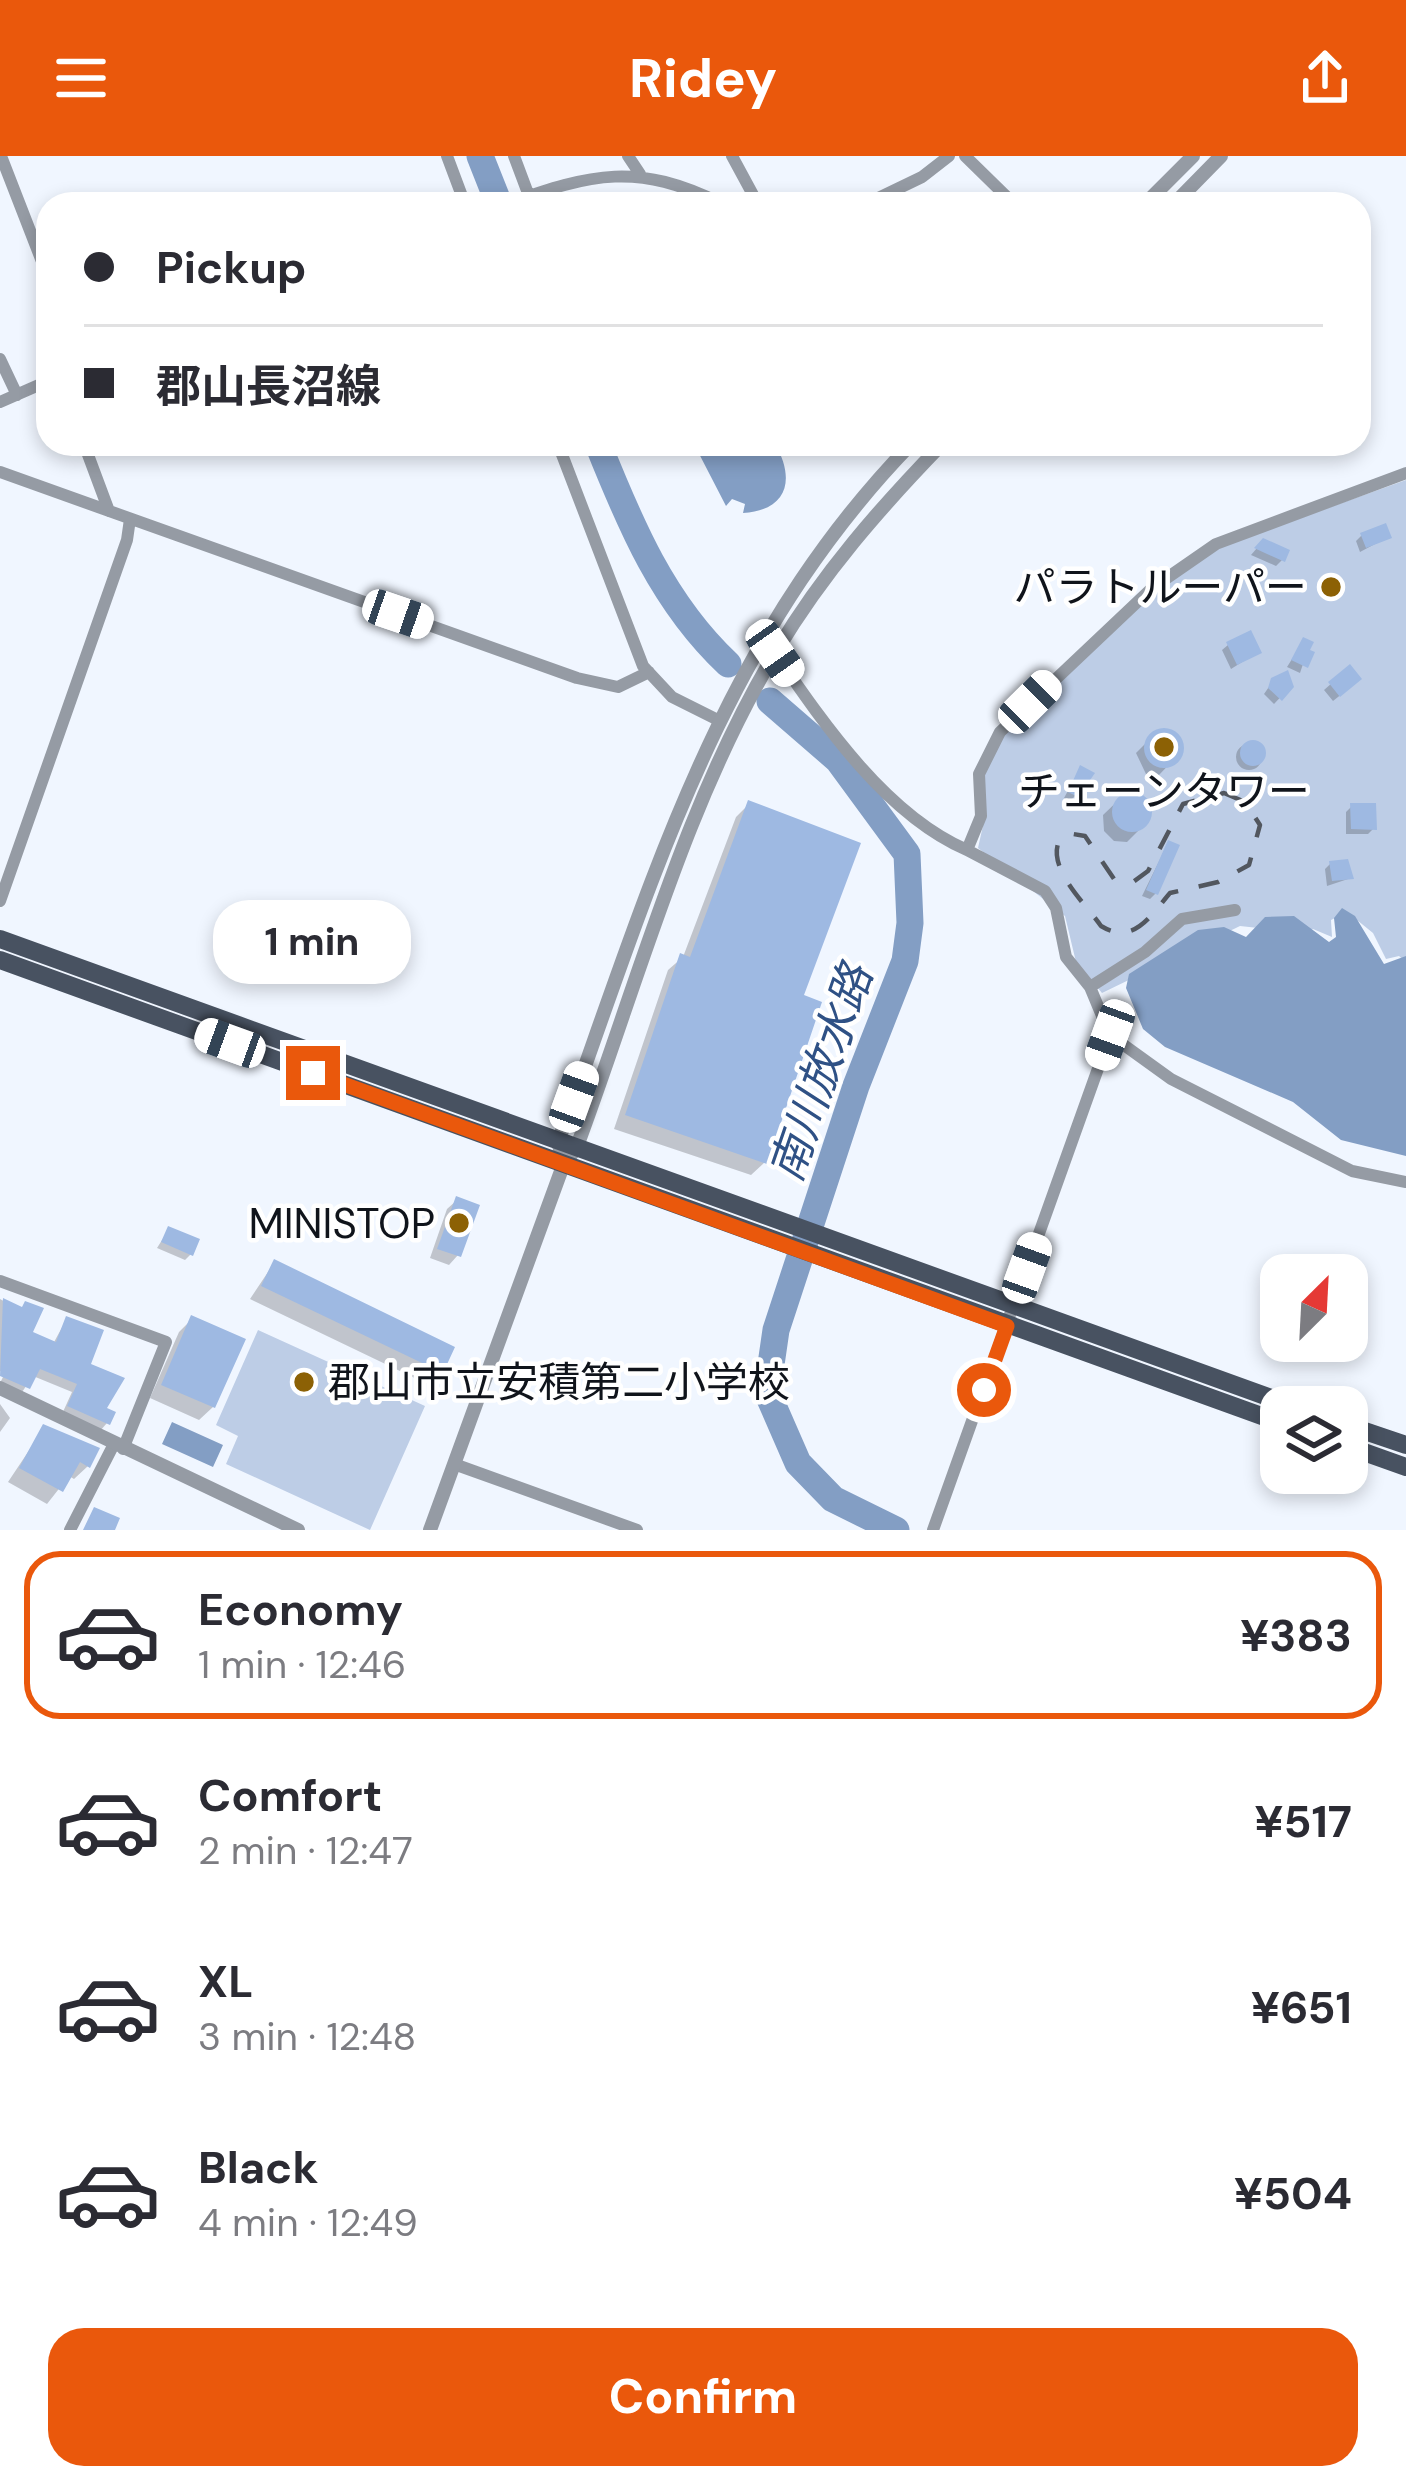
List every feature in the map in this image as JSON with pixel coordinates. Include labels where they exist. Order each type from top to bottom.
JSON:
[{"type":"main road","points":[[0,939],[787,1234],[1013,1306],[1260,1394]]},
{"type":"main road","points":[[0,960],[566,1151]]},
{"type":"main road","points":[[826,1248],[1007,1326],[1260,1416]]},
{"type":"main road","points":[[1368,1432],[1406,1445]]},
{"type":"main road","points":[[1368,1453],[1406,1467]]},
{"type":"street","points":[[1,156],[36,246]]},
{"type":"street","points":[[447,156],[460,192]]},
{"type":"street","points":[[514,156],[524,192]]},
{"type":"street","points":[[628,156],[640,174]]},
{"type":"street","points":[[732,156],[752,192]]},
{"type":"street","points":[[891,192],[922,177],[949,156]]},
{"type":"street","points":[[965,156],[1001,192]]},
{"type":"street","points":[[1157,192],[1193,156]]},
{"type":"street","points":[[1186,192],[1221,156]]},
{"type":"street","points":[[550,192],[640,174],[689,192]]},
{"type":"street","points":[[0,358],[17,395]]},
{"type":"street","points":[[0,401],[36,386]]},
{"type":"street","points":[[88,456],[109,512]]},
{"type":"street","points":[[563,456],[649,672],[672,697],[718,720]]},
{"type":"street","points":[[430,1530],[566,1151],[670,830],[718,720],[797,584],[901,456]]},
{"type":"street","points":[[566,1151],[694,826],[766,670],[873,515],[930,456]]},
{"type":"street","points":[[0,472],[577,678],[618,687],[649,672]]},
{"type":"street","points":[[967,850],[981,816],[979,774],[989,747],[1059,672],[1151,589],[1216,544],[1406,473]]},
{"type":"street","points":[[0,901],[128,540],[130,519]]},
{"type":"street","points":[[775,653],[826,723],[929,834],[1045,891],[1056,908],[1066,957],[1090,987],[1110,1035],[1171,1079],[1352,1171],[1406,1182]]},
{"type":"street","points":[[1090,987],[1145,952],[1182,919],[1235,910]]},
{"type":"street","points":[[936,1523],[1110,1035]]},
{"type":"street","points":[[0,1281],[166,1342],[118,1447],[70,1530]]},
{"type":"street","points":[[0,1388],[298,1530]]},
{"type":"street","points":[[454,1464],[637,1530]]},
{"type":"shaded area","points":[[700,456],[781,456],[786,480],[779,499],[743,513],[745,504],[732,499],[726,506]]},
{"type":"shaded area","points":[[1406,480],[1406,962],[1399,956],[1386,959],[1373,933],[1347,912],[1331,920],[1332,937],[1313,929],[1305,933],[1240,926],[1102,993],[1076,962],[1065,916],[978,848],[986,812],[984,773],[1005,730],[1151,594],[1224,545]]},
{"type":"shaded area","points":[[1342,908],[1355,916],[1384,964],[1406,956],[1406,1156],[1341,1140],[1293,1102],[1165,1047],[1143,1029],[1126,988],[1129,974],[1198,930],[1224,927],[1246,937],[1265,917],[1294,916],[1329,942],[1336,937],[1334,918]]},
{"type":"shaded area","points":[[258,1330],[425,1406],[370,1530],[226,1464],[238,1436],[216,1425]]},
{"type":"shaded area","points":[[172,1422],[223,1445],[213,1467],[162,1444]]},
{"type":"building","points":[[1386,523],[1392,538],[1366,548],[1360,533]]},
{"type":"building","points":[[1263,538],[1290,550],[1285,562],[1254,548]]},
{"type":"building","points":[[1251,630],[1262,653],[1237,665],[1226,642]]},
{"type":"building","points":[[1303,637],[1314,642],[1308,668],[1291,660]]},
{"type":"building","points":[[1350,664],[1362,679],[1340,697],[1328,682]]},
{"type":"building","points":[[1288,670],[1294,687],[1282,701],[1268,688],[1271,678]]},
{"type":"building","name":"チェーンタワー","points":[[1164,728],[1178,734],[1184,748],[1178,762],[1164,768],[1150,762],[1144,748],[1150,734]]},
{"type":"building","points":[[1253,740],[1266,753],[1253,766],[1240,753]]},
{"type":"building","points":[[1080,765],[1095,773],[1078,797],[1068,792]]},
{"type":"building","points":[[1132,792],[1146,798],[1152,812],[1146,826],[1132,832],[1118,826],[1112,812],[1118,798]]},
{"type":"building","points":[[748,800],[861,843],[804,995],[822,1002],[767,1164],[625,1115],[680,953],[690,957]]},
{"type":"building","points":[[1350,803],[1376,803],[1377,830],[1351,829]]},
{"type":"building","points":[[1168,840],[1180,845],[1158,895],[1146,890]]},
{"type":"building","points":[[1348,859],[1354,879],[1332,881],[1329,861]]},
{"type":"building","points":[[456,1196],[480,1205],[461,1257],[437,1249]]},
{"type":"building","points":[[168,1226],[200,1239],[193,1256],[161,1242]]},
{"type":"building","points":[[274,1259],[455,1347],[443,1373],[261,1286]]},
{"type":"building","points":[[3,1298],[22,1307],[25,1301],[44,1308],[33,1332],[56,1342],[66,1316],[104,1330],[91,1364],[125,1378],[107,1408],[116,1412],[110,1425],[67,1406],[77,1384],[40,1369],[30,1389],[0,1376]]},
{"type":"building","points":[[191,1315],[246,1339],[215,1408],[161,1385]]},
{"type":"building","points":[[43,1424],[100,1448],[90,1468],[80,1462],[63,1492],[19,1468]]},
{"type":"building","points":[[94,1507],[120,1518],[115,1530],[83,1530]]},
{"type":"waterway","name":"南川放水路","points":[[480,156],[494,192]]},
{"type":"waterway","name":"南川放水路","points":[[603,456],[636,533],[667,589],[728,664]]},
{"type":"waterway","name":"南川放水路","points":[[770,701],[838,760],[907,854],[910,923],[905,961],[856,1086],[776,1330],[767,1392],[798,1463],[833,1499],[896,1530]]},
{"type":"railway","points":[[1224,793],[1245,802],[1260,825],[1249,865],[1218,882],[1170,893],[1132,930],[1101,926],[1063,874],[1058,863],[1059,841],[1073,834],[1085,836],[1114,879],[1133,882],[1148,871],[1183,804],[1224,793]]},
{"type":"place","name":"パラトルーパー","points":[[1331,587]]},
{"type":"place","name":"チェーンタワー","points":[[1164,747]]},
{"type":"place","name":"MINISTOP","points":[[459,1223]]},
{"type":"place","name":"郡山市立安積第二小学校","points":[[304,1382]]},
{"type":"route","points":[[313,1073],[1007,1326],[984,1390]]}]
